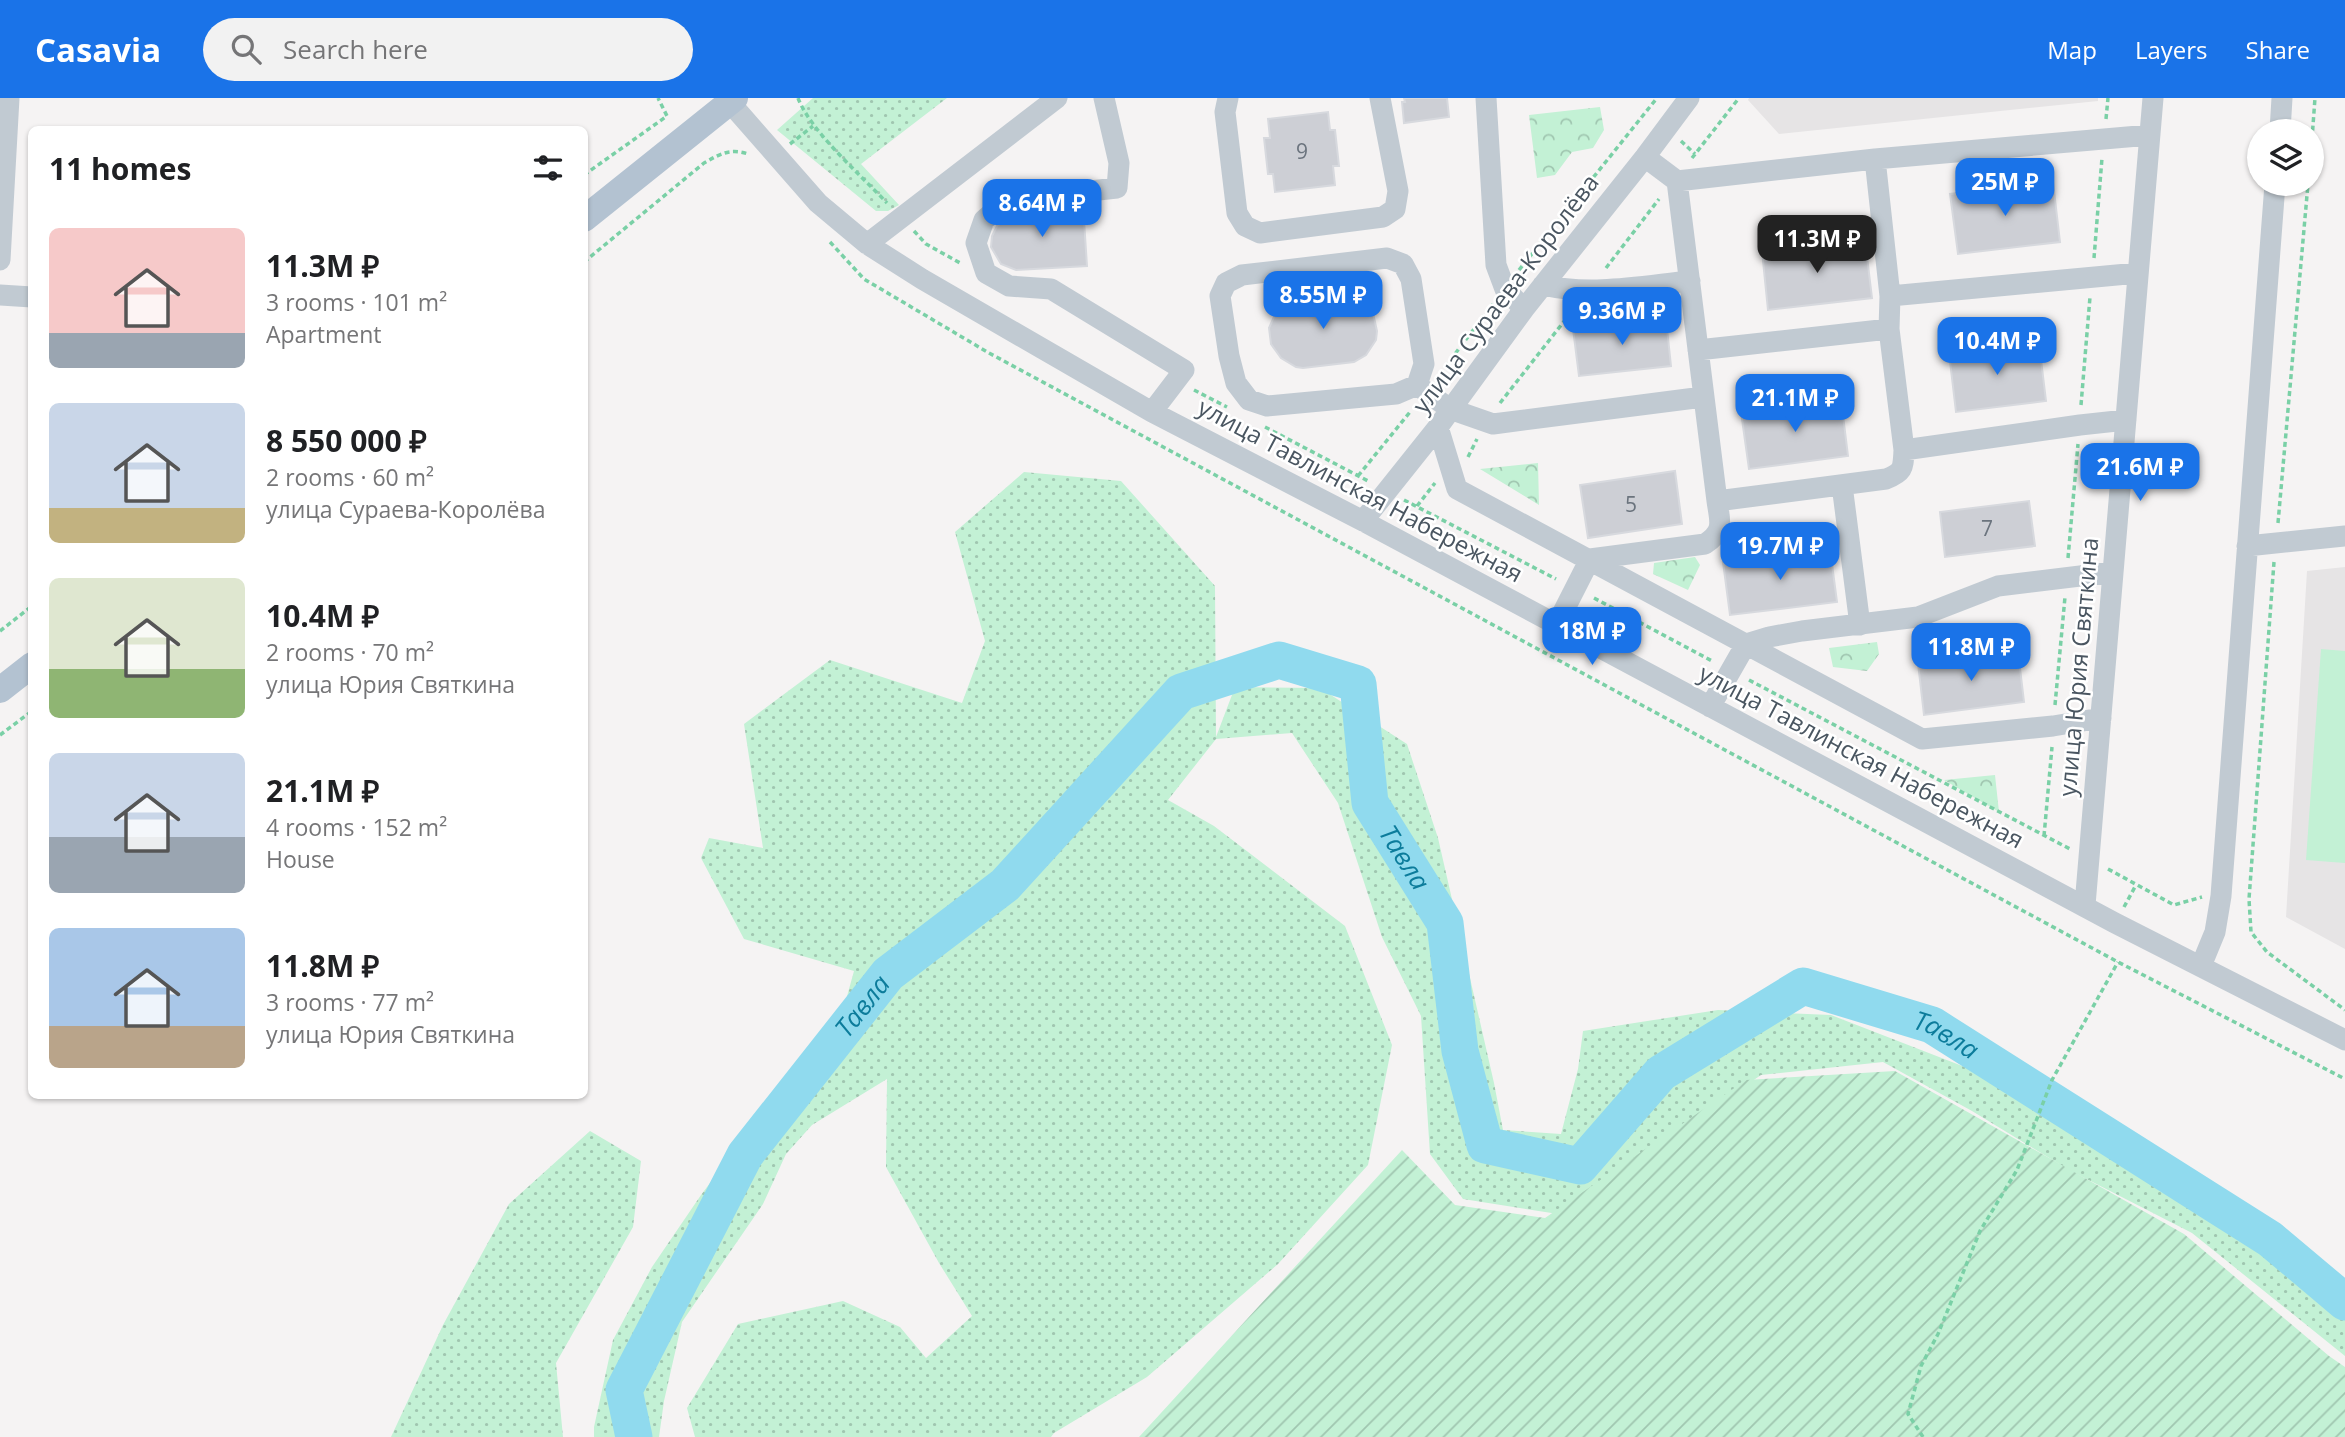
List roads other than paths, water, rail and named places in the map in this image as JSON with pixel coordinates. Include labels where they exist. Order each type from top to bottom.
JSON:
[{"type":"main road","points":[[588,216],[730,99]]},
{"type":"main road","points":[[0,690],[28,668]]},
{"type":"street","points":[[0,260],[9,98]]},
{"type":"street","points":[[867,244],[1057,98]]},
{"type":"street","points":[[1104,98],[1118,163],[1117,188],[1007,200],[984,220],[976,243],[986,273],[1009,286],[1051,289],[1184,369],[1152,412]]},
{"type":"street","points":[[1228,98],[1225,112],[1237,213],[1245,226],[1260,233],[1384,217],[1395,209],[1398,191],[1381,98]]},
{"type":"street","points":[[1486,98],[1496,265],[1502,284],[1524,309]]},
{"type":"street","name":"улица Юрия Святкина","points":[[2085,905],[2153,98]]},
{"type":"street","points":[[2281,119],[2282,98]]},
{"type":"street","name":"улица Тавлинская Набережная","points":[[730,99],[818,203],[867,244],[922,279],[1152,412],[1363,521],[2115,923],[2345,1040]]},
{"type":"street","name":"улица Сураева-Королёва","points":[[1363,521],[1444,418],[1524,309],[1645,157],[1682,101]]},
{"type":"street","points":[[1645,157],[1676,180],[2104,137],[2150,135]]},
{"type":"street","points":[[1717,501],[1886,479],[1898,474],[1903,466],[1904,450],[1889,329],[1890,296],[1875,159]]},
{"type":"street","points":[[1590,559],[1705,544],[1716,536],[1720,526],[1676,180]]},
{"type":"street","points":[[2202,966],[2215,932],[2221,896],[2275,196]]},
{"type":"street","points":[[1387,258],[1403,264],[1411,279],[1424,364],[1417,385],[1396,394],[1267,406],[1249,400],[1236,383],[1229,356],[1220,296],[1226,283],[1242,275],[1387,258]]},
{"type":"street","points":[[1890,296],[2138,273]]},
{"type":"street","points":[[1543,285],[1564,290],[1587,291],[1690,281]]},
{"type":"street","points":[[0,295],[28,297]]},
{"type":"street","points":[[1698,350],[1889,329]]},
{"type":"street","points":[[1417,385],[1444,418],[1451,470],[1457,489],[1922,739],[2053,726],[2101,718]]},
{"type":"street","points":[[1444,418],[1493,424],[1703,397]]},
{"type":"street","points":[[1904,450],[2126,420]]},
{"type":"street","points":[[1842,485],[1860,625]]},
{"type":"street","points":[[2247,546],[2345,536]]},
{"type":"street","points":[[1557,624],[1590,559]]},
{"type":"street","points":[[1710,707],[1746,644],[1802,631],[1918,617],[1998,586],[2113,572]]},
{"type":"waterway","name":"Тавла","points":[[634,1437],[624,1390],[745,1155],[888,974],[1005,885],[1181,692],[1279,660],[1358,684],[1370,803],[1445,923],[1460,1051],[1485,1145],[1580,1166],[1661,1073],[1803,986],[1932,1025],[2270,1239],[2345,1302]]}]
